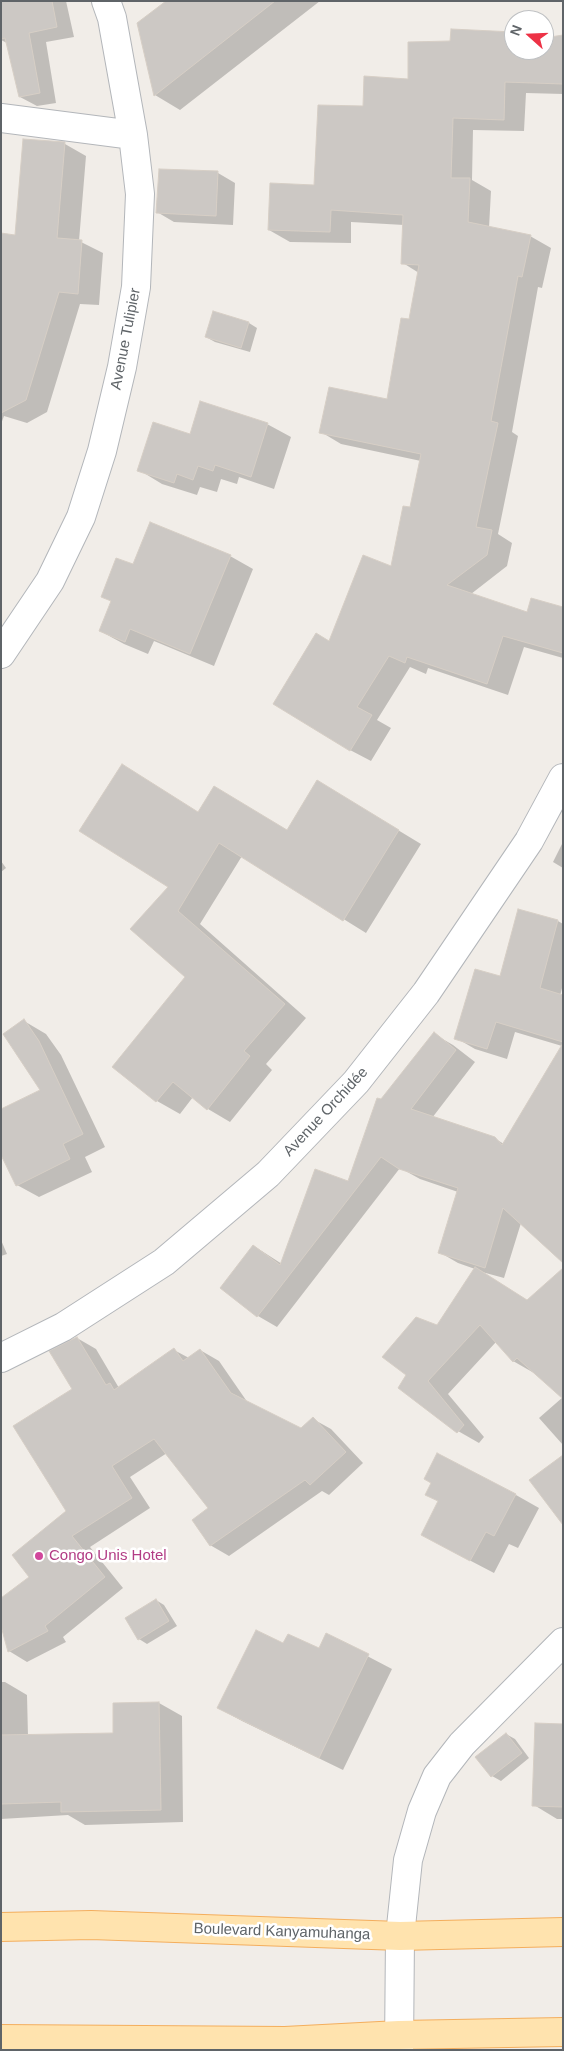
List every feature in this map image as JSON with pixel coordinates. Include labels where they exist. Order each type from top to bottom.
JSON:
[{"type":"main road","name":"Boulevard Kanyamuhanga","points":[[1,1926],[91,1926],[400,1936],[563,1932]]},
{"type":"main road","points":[[1,2039],[399,2042],[563,2032]]},
{"type":"street","name":"Avenue Tulipier","points":[[1,654],[50,581],[81,517],[102,451],[122,367],[136,287],[140,194],[133,134],[112,18],[106,1]]},
{"type":"street","points":[[1,118],[133,134]]},
{"type":"street","name":"Avenue Orchidée","points":[[1,1358],[63,1327],[164,1262],[268,1174],[356,1082],[426,993],[529,841],[563,778]]},
{"type":"street","points":[[399,2042],[400,1936],[408,1860],[422,1811],[438,1776],[462,1744],[563,1642]]},
{"type":"building","points":[[1,1],[52,1],[57,27],[29,33],[40,93],[19,97],[5,38],[1,39]]},
{"type":"building","points":[[166,1],[275,1],[154,96],[137,23]]},
{"type":"building","points":[[451,29],[504,32],[504,60],[554,60],[554,36],[563,35],[563,84],[505,82],[504,120],[453,118],[451,178],[470,178],[468,222],[531,235],[522,277],[518,276],[491,421],[498,423],[476,527],[492,530],[487,555],[447,585],[527,612],[531,598],[563,607],[563,653],[503,636],[487,684],[407,657],[405,663],[389,656],[357,707],[372,715],[350,751],[273,704],[316,633],[329,641],[363,555],[391,566],[403,506],[410,507],[421,454],[319,433],[329,387],[387,399],[401,318],[409,319],[419,265],[401,264],[403,215],[331,210],[330,232],[268,230],[270,183],[314,185],[318,105],[363,106],[364,76],[408,79],[408,42],[450,41]]},
{"type":"building","points":[[23,139],[65,142],[57,238],[82,240],[78,294],[59,292],[26,400],[1,413],[1,233],[15,235]]},
{"type":"building","points":[[159,169],[218,171],[216,216],[156,213]]},
{"type":"building","points":[[213,311],[249,322],[241,348],[205,337]]},
{"type":"building","points":[[200,401],[268,423],[251,477],[215,465],[213,471],[198,466],[193,480],[177,474],[174,483],[137,471],[153,422],[190,434]]},
{"type":"building","points":[[150,522],[231,555],[190,654],[130,629],[125,642],[99,631],[111,601],[101,597],[116,558],[133,564]]},
{"type":"building","points":[[122,764],[198,812],[214,786],[287,830],[317,780],[399,830],[343,921],[219,843],[178,911],[285,1004],[244,1051],[250,1056],[207,1110],[173,1082],[156,1102],[112,1067],[185,977],[130,929],[168,887],[79,831]]},
{"type":"building","points":[[518,909],[558,920],[540,988],[563,995],[563,1042],[496,1022],[487,1049],[454,1039],[475,969],[500,976]]},
{"type":"building","points":[[24,1019],[39,1041],[83,1134],[63,1144],[70,1159],[16,1186],[1,1155],[1,1109],[40,1090],[3,1034]]},
{"type":"building","points":[[434,1032],[456,1050],[411,1109],[495,1137],[502,1145],[563,1043],[563,1263],[503,1208],[485,1268],[438,1253],[458,1188],[399,1169],[381,1157],[257,1317],[220,1288],[253,1245],[280,1265],[315,1169],[348,1181],[377,1098],[381,1099]]},
{"type":"building","points":[[475,1267],[527,1300],[563,1268],[563,1399],[517,1358],[513,1362],[480,1325],[428,1381],[464,1425],[457,1433],[398,1388],[406,1375],[382,1357],[416,1317],[437,1325]]},
{"type":"building","points":[[77,1337],[106,1385],[110,1383],[114,1390],[174,1348],[183,1361],[200,1349],[231,1393],[301,1428],[313,1417],[346,1452],[310,1485],[305,1480],[210,1546],[192,1520],[208,1508],[154,1439],[112,1466],[132,1498],[72,1536],[105,1577],[45,1626],[48,1631],[8,1652],[1,1626],[1,1598],[29,1577],[12,1555],[66,1511],[13,1426],[72,1389],[49,1351]]},
{"type":"building","points":[[437,1453],[516,1494],[494,1536],[486,1532],[470,1561],[421,1535],[438,1501],[425,1495],[431,1483],[424,1479]]},
{"type":"building","points":[[563,1455],[563,1525],[529,1480]]},
{"type":"building","points":[[156,1599],[169,1621],[138,1640],[125,1618]]},
{"type":"building","points":[[256,1630],[283,1643],[288,1634],[319,1648],[326,1633],[369,1654],[319,1758],[217,1708]]},
{"type":"building","points":[[159,1702],[161,1810],[61,1812],[61,1802],[1,1804],[1,1735],[113,1733],[113,1703]]},
{"type":"building","points":[[535,1723],[563,1724],[563,1807],[532,1806]]},
{"type":"building","points":[[506,1733],[522,1753],[491,1777],[475,1757]]},
{"type":"place","name":"Congo Unis Hotel","points":[[39,1556]]}]
